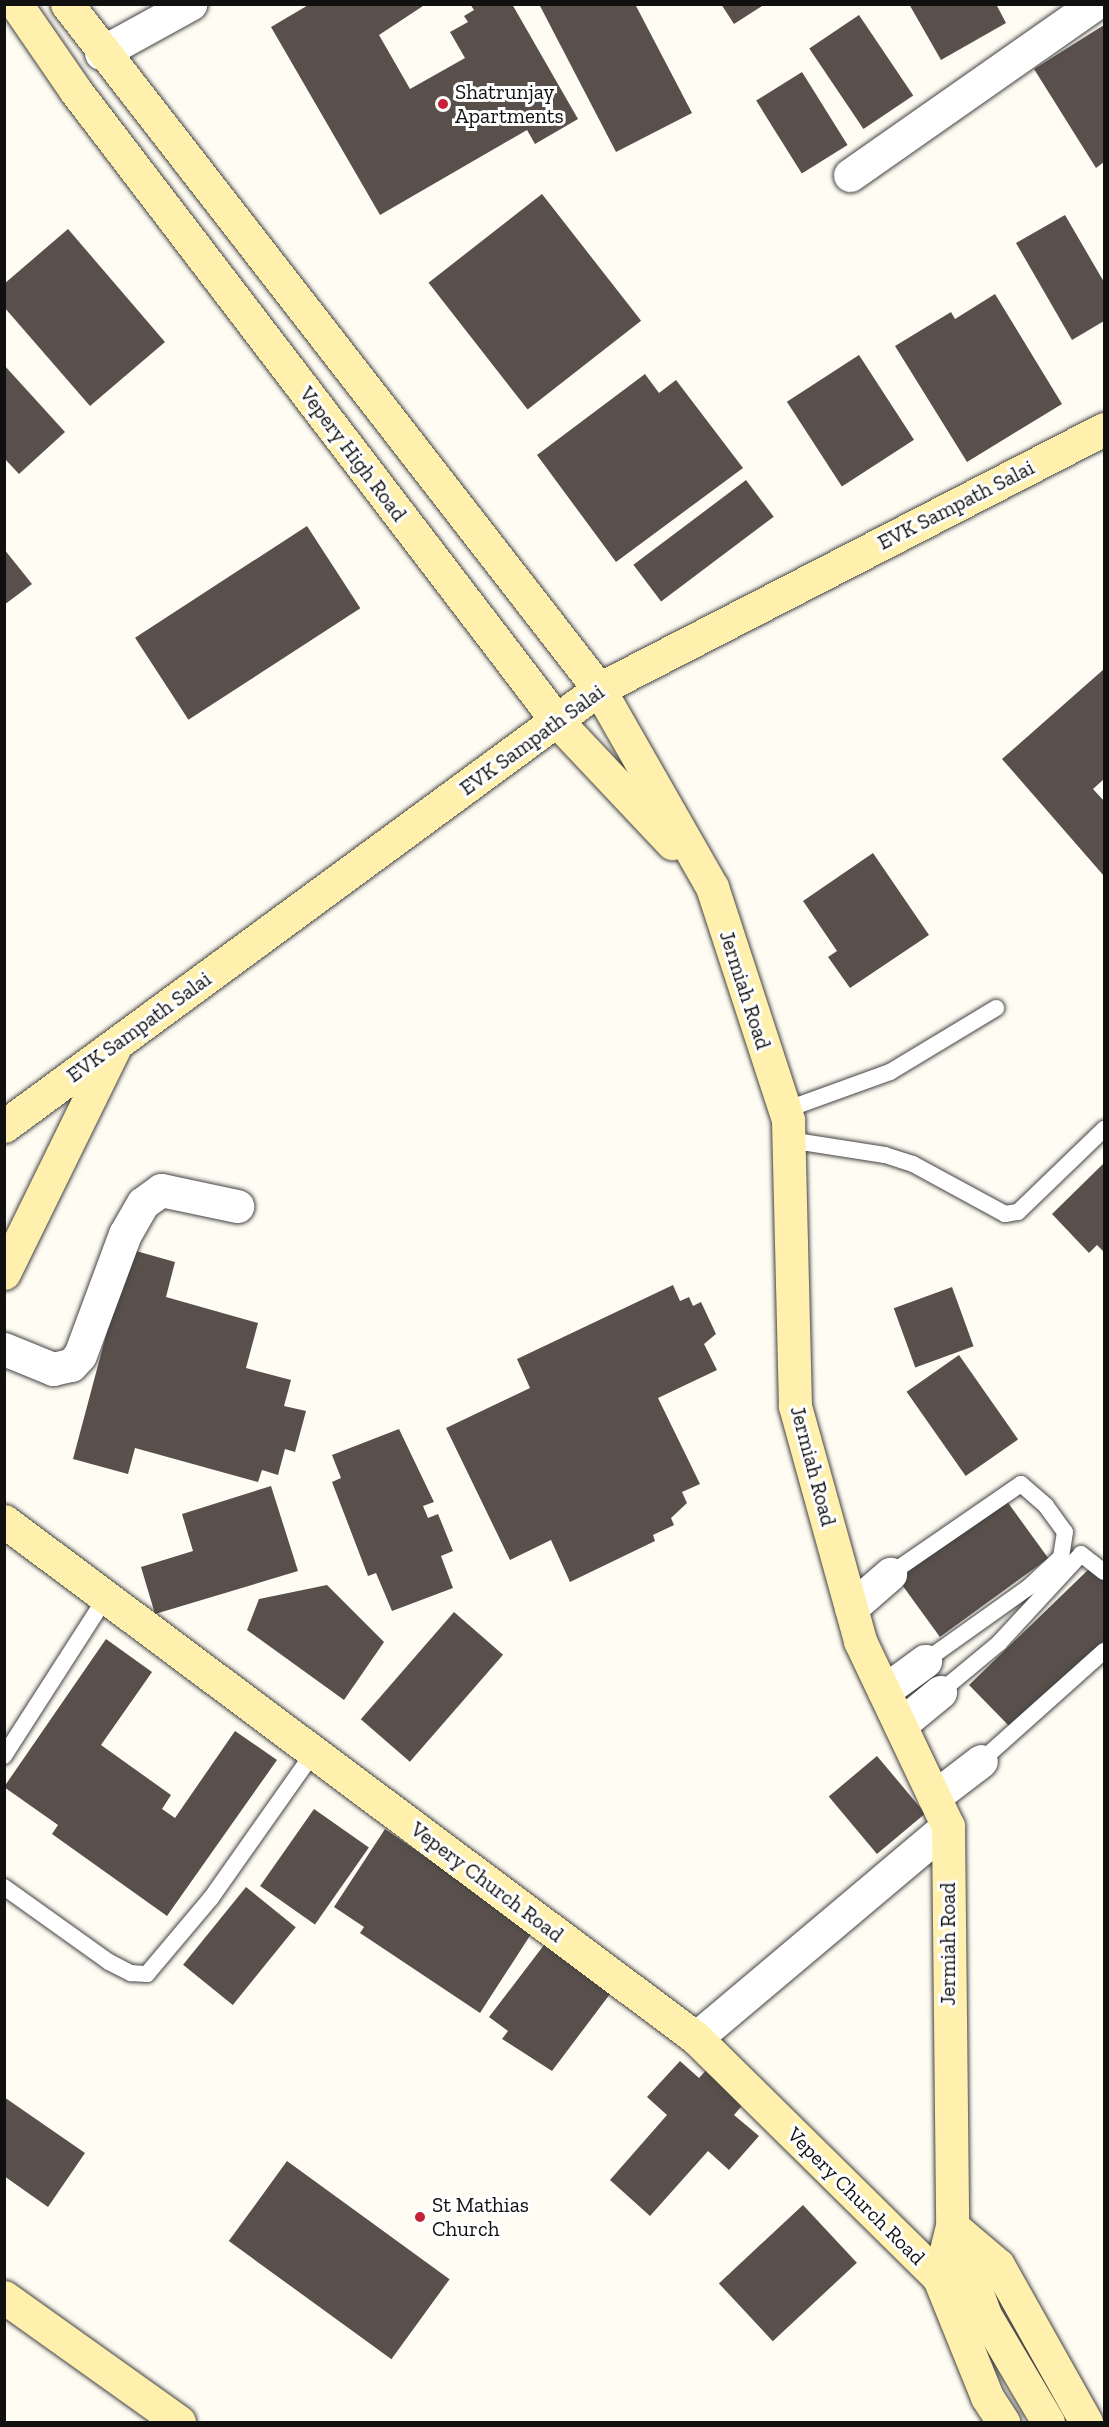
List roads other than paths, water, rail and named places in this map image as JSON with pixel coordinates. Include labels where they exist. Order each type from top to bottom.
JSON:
[{"type":"main road","name":"Vepery High Road","points":[[16,4],[75,90],[557,721],[712,886]]},
{"type":"main road","points":[[67,4],[101,53],[598,690]]},
{"type":"main road","name":"EVK Sampath Salai","points":[[4,1126],[598,690],[1104,430]]},
{"type":"main road","name":"Jermiah Road","points":[[598,690],[712,886],[787,1125],[795,1406],[860,1641],[941,1812],[952,2226]]},
{"type":"main road","points":[[4,1273],[116,1044]]},
{"type":"main road","name":"Vepery Church Road","points":[[4,1521],[696,2038],[939,2278]]},
{"type":"main road","points":[[952,2226],[939,2278],[987,2397],[1004,2422]]},
{"type":"main road","points":[[952,2226],[985,2314],[1048,2422]]},
{"type":"main road","points":[[952,2226],[998,2265],[1086,2422]]},
{"type":"main road","points":[[4,2297],[179,2422]]},
{"type":"street","points":[[101,53],[190,4]]},
{"type":"street","points":[[850,175],[1094,4]]},
{"type":"street","points":[[4,1349],[53,1369],[70,1365],[88,1336],[125,1234],[143,1203],[161,1190],[237,1206]]},
{"type":"street","points":[[851,1608],[890,1574]]},
{"type":"street","points":[[884,1691],[925,1661]]},
{"type":"street","points":[[900,1725],[940,1692]]},
{"type":"street","points":[[696,2038],[941,1812],[981,1761]]},
{"type":"lane","points":[[787,1125],[890,1072],[996,1008]]},
{"type":"lane","points":[[787,1125],[913,1164],[1005,1214],[1018,1212],[1104,1129]]},
{"type":"lane","points":[[890,1574],[1021,1484],[1046,1506],[1065,1532],[1061,1557],[1029,1587],[925,1661]]},
{"type":"lane","points":[[940,1692],[999,1643],[1082,1554],[1104,1572]]},
{"type":"lane","points":[[4,1756],[106,1597]]},
{"type":"lane","points":[[981,1761],[1104,1651]]},
{"type":"lane","points":[[4,1887],[109,1962],[130,1973],[147,1974],[211,1898],[314,1752]]},
{"type":"place","name":"Shatrunjay Apartments","points":[[443,104]]},
{"type":"place","name":"St Mathias Church","points":[[420,2217]]}]
